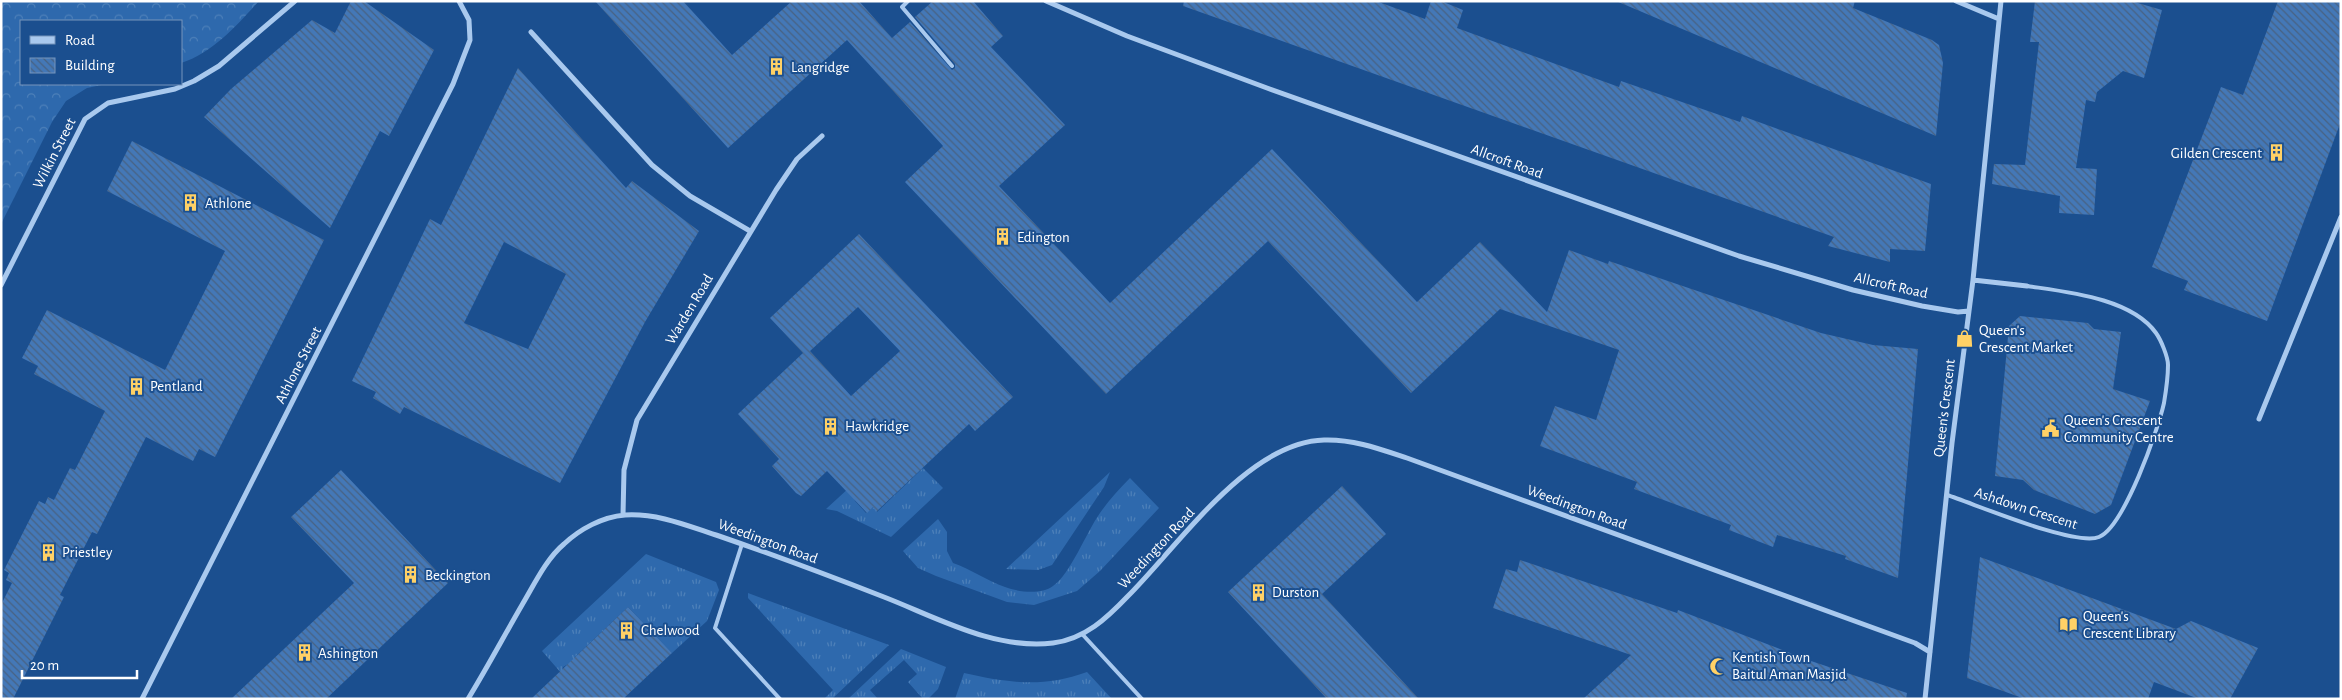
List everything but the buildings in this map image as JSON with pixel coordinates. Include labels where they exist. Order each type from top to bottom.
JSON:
[{"type":"street","name":"Wilkin Street","points":[[1,285],[85,119],[108,103],[175,89],[194,81],[219,66],[295,1]]},
{"type":"street","name":"Athlone Street","points":[[142,699],[453,84],[470,40],[469,20],[459,1]]},
{"type":"street","name":"Allcroft Road","points":[[1046,1],[1127,36],[1468,161],[1739,256],[1853,290],[1922,306],[1958,312],[1969,311]]},
{"type":"street","points":[[1956,1],[1999,19]]},
{"type":"street","name":"Queen's Crescent","points":[[1925,699],[1973,280],[2001,1]]},
{"type":"street","points":[[531,32],[652,165],[690,196],[750,231]]},
{"type":"street","name":"Warden Road","points":[[623,515],[624,470],[637,420],[750,231],[797,159],[822,136]]},
{"type":"street","points":[[2260,419],[2341,217]]},
{"type":"street","name":"Ashdown Crescent","points":[[1973,280],[2027,286]]},
{"type":"street","name":"Weedington Road","points":[[468,699],[535,582],[562,545],[590,525],[623,515],[662,518],[742,544],[987,638],[1035,645],[1058,642],[1083,635],[1113,611],[1192,527],[1251,469],[1279,451],[1301,444],[1324,440],[1364,443],[1407,458],[1915,643],[1930,652]]},
{"type":"lane","points":[[897,1],[952,66]]},
{"type":"lane","points":[[902,7],[908,1]]},
{"type":"lane","name":"Ashdown Crescent","points":[[1947,494],[2030,524],[2071,536],[2080,538],[2098,537],[2113,527],[2124,510],[2148,451],[2164,404],[2168,363],[2156,334],[2136,315],[2118,306],[2096,298],[2027,286]]},
{"type":"lane","points":[[742,544],[715,628],[780,699]]},
{"type":"lane","points":[[1083,635],[1142,699]]},
{"type":"green space","points":[[1,1],[259,1],[233,29],[214,45],[182,63],[182,20],[20,20],[20,85],[101,85],[87,88],[66,101],[52,122],[1,224]]},
{"type":"green space","points":[[923,468],[943,488],[891,537],[837,511],[826,509],[850,487],[855,501],[866,513],[873,507],[877,512]]},
{"type":"green space","points":[[1110,472],[1104,487],[1052,565],[1038,570],[1006,569]]},
{"type":"green space","points":[[1130,478],[1159,508],[1100,571],[1077,591],[1034,605],[1007,602],[936,576],[918,568],[903,551],[938,519],[947,532],[947,551],[953,563],[1010,589],[1029,592],[1042,591],[1053,586],[1066,572],[1100,513]]},
{"type":"green space","points":[[646,554],[716,582],[719,590],[707,621],[672,653],[628,607],[575,657],[577,659],[563,667],[562,674],[542,651]]},
{"type":"green space","points":[[748,593],[889,645],[832,699],[824,699],[833,690],[748,598]]},
{"type":"green space","points":[[901,649],[946,667],[938,689],[928,699],[923,699],[908,682],[917,674],[904,660],[870,690],[878,699],[848,699]]},
{"type":"green space","points":[[1087,672],[1112,699],[955,699],[964,673],[1011,681],[1041,682]]},
{"type":"place","name":"Langridge","points":[[777,67]]},
{"type":"place","name":"Gilden Crescent","points":[[2276,153]]},
{"type":"place","name":"Athlone","points":[[191,203]]},
{"type":"place","name":"Edington","points":[[1003,237]]},
{"type":"place","name":"Queen's Crescent Market","points":[[1965,339]]},
{"type":"place","name":"Pentland","points":[[136,386]]},
{"type":"place","name":"Hawkridge","points":[[831,426]]},
{"type":"place","name":"Queen's Crescent Community Centre","points":[[2050,429]]},
{"type":"place","name":"Priestley","points":[[48,552]]},
{"type":"place","name":"Beckington","points":[[411,575]]},
{"type":"place","name":"Durston","points":[[1258,592]]},
{"type":"place","name":"Queen's Crescent Library","points":[[2069,625]]},
{"type":"place","name":"Chelwood","points":[[627,630]]},
{"type":"place","name":"Ashington","points":[[304,653]]},
{"type":"place","name":"Kentish Town Baitul Aman Masjid","points":[[1718,666]]}]
